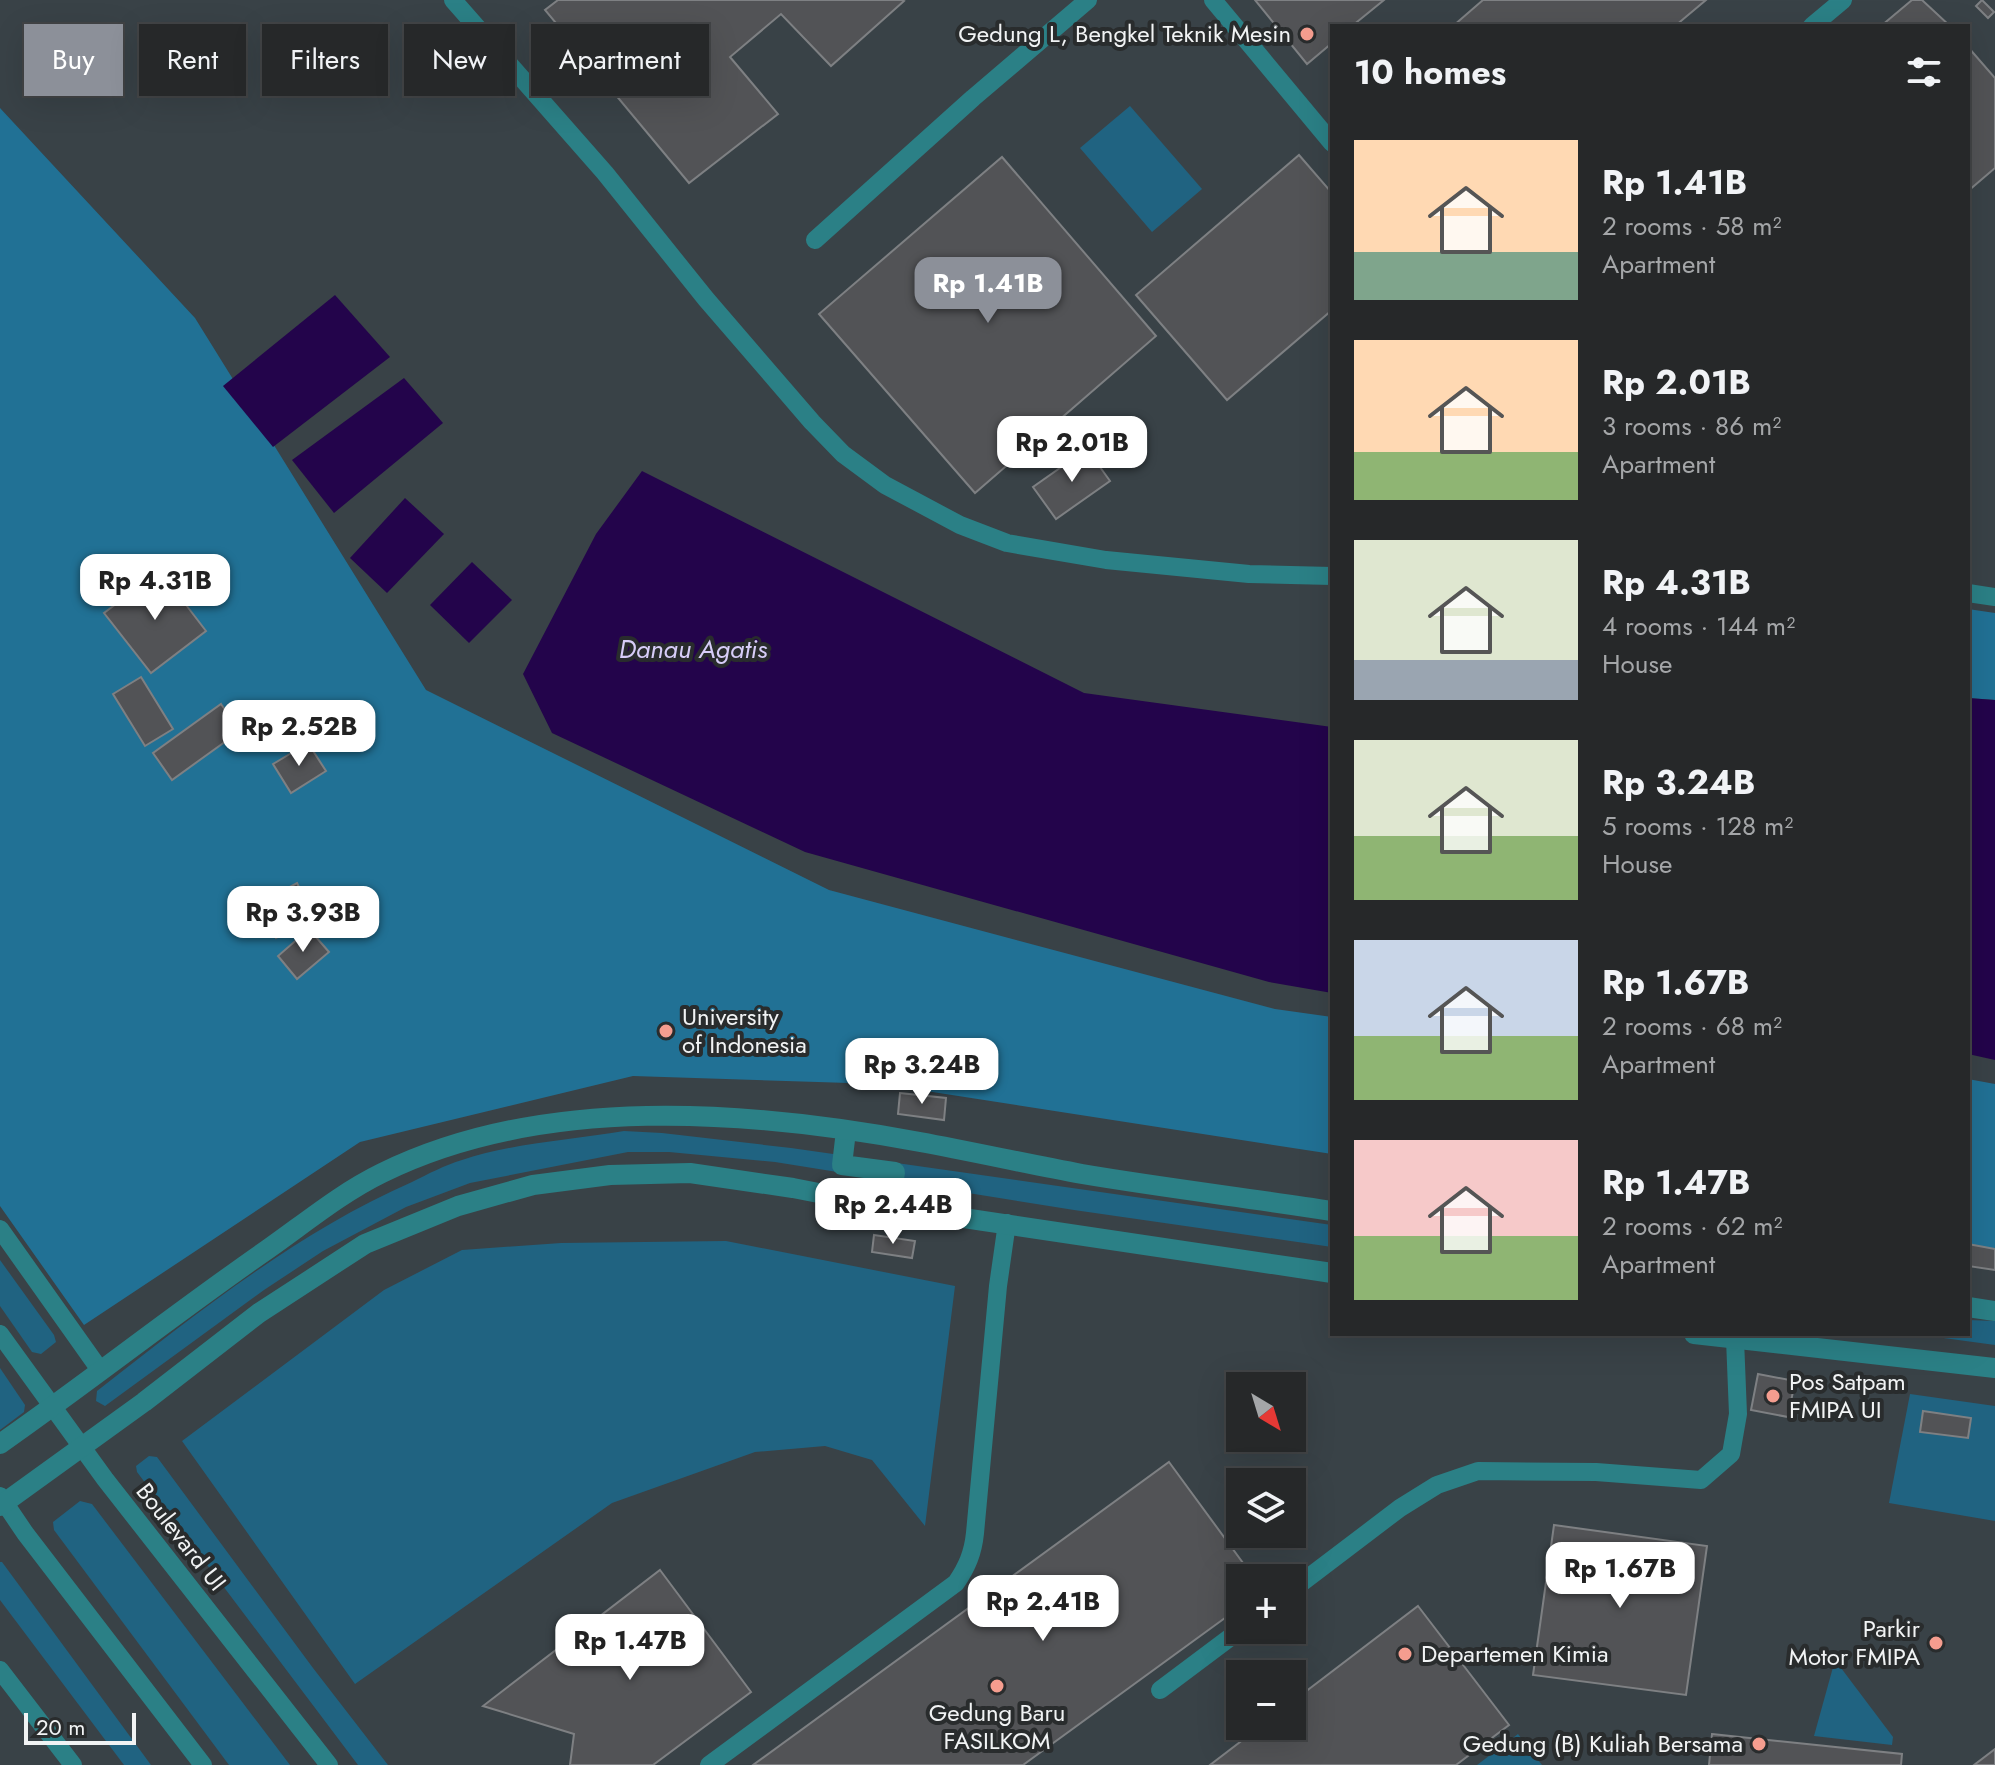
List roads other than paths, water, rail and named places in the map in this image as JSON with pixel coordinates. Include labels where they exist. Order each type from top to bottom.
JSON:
[{"type":"street","points":[[0,1444],[339,1198],[382,1173],[455,1144],[515,1129],[602,1117],[767,1121],[916,1141],[1082,1174],[1330,1211]]},
{"type":"street","points":[[846,1131],[842,1165],[895,1172],[890,1207]]},
{"type":"street","points":[[2,1502],[83,1448],[259,1313],[365,1244],[458,1206],[533,1185],[610,1175],[690,1173],[890,1207],[1330,1273]]},
{"type":"street","points":[[1970,1307],[1995,1311]]},
{"type":"street","points":[[1710,1336],[1995,1368]]},
{"type":"lane","points":[[453,0],[605,173],[706,299],[812,422],[843,454],[885,485],[960,525],[1007,543],[1106,560],[1249,574],[1330,576]]},
{"type":"lane","points":[[815,240],[1088,0]]},
{"type":"lane","points":[[1213,0],[1330,141]]},
{"type":"lane","points":[[1814,24],[1843,0]]},
{"type":"lane","points":[[1970,593],[1995,597]]},
{"type":"lane","points":[[709,1765],[956,1583],[965,1571],[973,1552],[998,1286],[1007,1223]]},
{"type":"lane","points":[[0,1229],[100,1370]]},
{"type":"lane","name":"Boulevard UI","points":[[0,1334],[52,1408],[329,1765]]},
{"type":"lane","points":[[1306,1579],[1400,1508],[1437,1485],[1478,1471],[1596,1472],[1701,1480],[1731,1454],[1738,1414],[1735,1339]]},
{"type":"lane","points":[[2,1502],[203,1765]]},
{"type":"lane","points":[[1160,1690],[1226,1640]]},
{"type":"lane","points":[[0,1670],[73,1765]]},
{"type":"water","points":[[335,295],[390,357],[273,447],[223,386]]},
{"type":"water","points":[[404,378],[443,423],[334,513],[292,460]]},
{"type":"water","name":"Danau Agatis","points":[[642,471],[1084,693],[1330,727],[1330,993],[1269,982],[805,852],[552,733],[523,674],[596,534]]},
{"type":"water","points":[[405,498],[444,534],[387,593],[350,558]]},
{"type":"water","points":[[472,562],[512,600],[469,643],[430,605]]},
{"type":"water","points":[[1970,698],[1995,700],[1995,1060],[1970,1054]]},
{"type":"place","name":"Gedung L, Bengkel Teknik Mesin","points":[[1307,34]]},
{"type":"place","name":"University of Indonesia","points":[[666,1031]]},
{"type":"place","name":"Pos Satpam FMIPA UI","points":[[1773,1396]]},
{"type":"place","name":"Parkir Motor FMIPA","points":[[1936,1643]]},
{"type":"place","name":"Departemen Kimia","points":[[1405,1654]]},
{"type":"place","name":"Gedung Baru FASILKOM","points":[[997,1686]]},
{"type":"place","name":"Gedung (B) Kuliah Bersama","points":[[1759,1744]]}]
